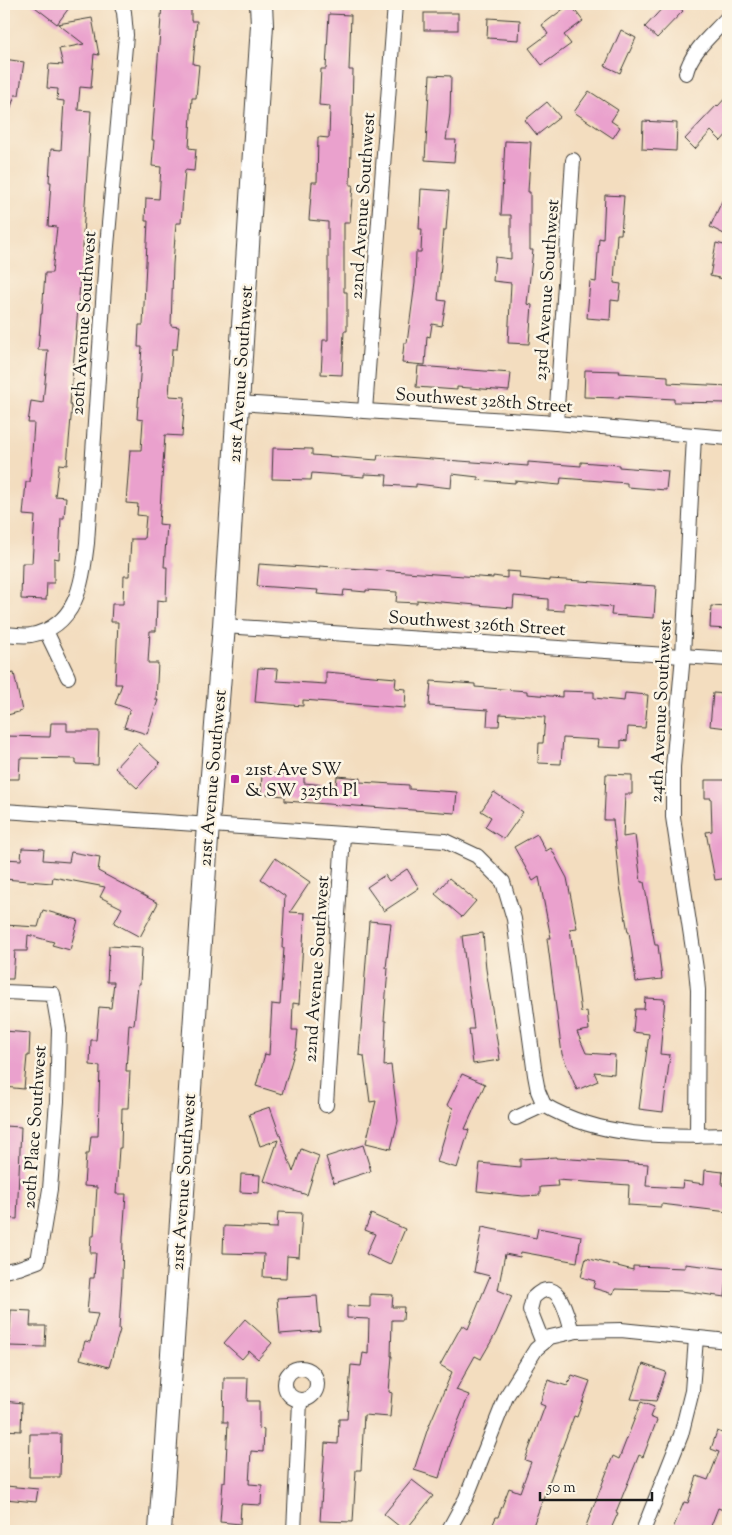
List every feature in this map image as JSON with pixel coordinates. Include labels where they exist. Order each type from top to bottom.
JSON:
[{"type":"main road","name":"21st Avenue Southwest","points":[[160,1531],[208,824],[224,626],[263,11]]},
{"type":"street","name":"20th Avenue Southwest","points":[[46,631],[62,622],[74,602],[82,584],[87,543],[106,257],[126,35],[124,12],[121,4]]},
{"type":"street","name":"22nd Avenue Southwest","points":[[365,411],[396,4]]},
{"type":"street","points":[[686,73],[688,64],[695,54],[728,17]]},
{"type":"street","name":"23rd Avenue Southwest","points":[[556,423],[573,160]]},
{"type":"street","name":"Southwest 328th Street","points":[[238,403],[556,423],[728,438]]},
{"type":"street","name":"24th Avenue Southwest","points":[[694,436],[683,655],[673,767],[673,817],[697,983],[697,1136]]},
{"type":"street","name":"Southwest 326th Street","points":[[224,626],[728,659]]},
{"type":"street","points":[[4,634],[29,636],[46,631],[68,677]]},
{"type":"street","points":[[4,810],[445,841],[477,856],[503,882],[514,919],[535,1075],[538,1091],[544,1105],[563,1116],[589,1126],[614,1131],[658,1135],[728,1135]]},
{"type":"street","name":"22nd Avenue Southwest","points":[[326,1105],[343,835]]},
{"type":"street","name":"20th Place Southwest","points":[[4,992],[54,994],[59,1029],[57,1101],[50,1189],[38,1261],[4,1271]]},
{"type":"street","points":[[516,1118],[544,1105]]},
{"type":"street","points":[[546,1340],[530,1310],[533,1298],[543,1292],[555,1292],[560,1296],[572,1332]]},
{"type":"street","points":[[448,1531],[466,1498],[506,1397],[536,1349],[546,1340],[572,1332],[621,1330],[728,1340]]},
{"type":"street","points":[[643,1531],[681,1434],[692,1391],[696,1338]]},
{"type":"street","points":[[294,1531],[300,1401]]},
{"type":"building","points":[[31,4],[72,4],[57,24]]},
{"type":"building","points":[[162,4],[191,4],[191,21],[197,21],[193,64],[199,65],[196,98],[192,98],[189,148],[196,149],[194,171],[185,170],[181,223],[176,223],[173,264],[171,326],[179,327],[177,349],[172,349],[169,396],[185,397],[182,436],[165,435],[159,524],[167,525],[164,567],[167,567],[166,601],[157,600],[156,631],[150,631],[148,663],[158,663],[156,700],[158,700],[147,734],[124,727],[130,709],[115,704],[122,684],[115,684],[118,622],[111,622],[112,604],[123,604],[124,576],[129,576],[131,539],[144,539],[146,516],[137,515],[138,504],[126,503],[130,450],[141,450],[143,420],[137,419],[142,347],[138,347],[139,325],[143,325],[148,221],[145,221],[146,198],[159,199],[161,167],[152,166],[154,140],[152,140]]},
{"type":"building","points":[[570,4],[583,21],[564,35],[571,44],[542,65],[529,48],[548,34],[542,25]]},
{"type":"building","points":[[666,4],[675,4],[683,11],[657,38],[645,27]]},
{"type":"building","points":[[424,13],[458,13],[458,30],[424,30]]},
{"type":"building","points":[[329,14],[351,15],[349,70],[353,70],[350,185],[353,185],[350,223],[344,223],[344,292],[347,292],[347,331],[344,331],[342,375],[321,374],[323,340],[328,340],[328,222],[309,220],[312,182],[317,182],[318,137],[329,138],[330,106],[319,105],[321,69],[326,69]]},
{"type":"building","points":[[92,18],[99,55],[94,54],[91,88],[80,87],[78,110],[91,111],[67,465],[59,464],[55,496],[66,497],[64,518],[61,518],[59,559],[54,558],[54,583],[47,583],[46,600],[21,599],[22,563],[32,563],[35,516],[23,515],[26,482],[30,482],[34,423],[28,423],[31,401],[43,403],[48,350],[38,350],[45,273],[52,273],[57,227],[48,226],[51,149],[61,150],[64,101],[57,100],[58,89],[47,88],[49,64],[63,65],[59,49],[84,44],[58,24]]},
{"type":"building","points":[[488,18],[520,20],[519,40],[487,38]]},
{"type":"building","points":[[621,30],[636,38],[620,73],[605,66]]},
{"type":"building","points":[[4,59],[24,62],[19,95],[15,95],[6,122],[4,122]]},
{"type":"building","points":[[430,75],[451,76],[450,114],[446,140],[456,140],[454,162],[425,160]]},
{"type":"building","points":[[589,91],[618,110],[611,121],[620,127],[613,138],[574,112]]},
{"type":"building","points":[[728,95],[728,133],[721,141],[711,131],[695,149],[685,139]]},
{"type":"building","points":[[547,102],[560,117],[537,135],[525,120]]},
{"type":"building","points":[[643,121],[677,123],[676,151],[642,149]]},
{"type":"building","points":[[505,141],[531,142],[528,192],[530,192],[530,250],[533,250],[527,304],[532,305],[529,344],[508,343],[511,283],[493,281],[495,257],[511,259],[511,215],[501,215]]},
{"type":"building","points":[[728,188],[728,236],[710,227]]},
{"type":"building","points":[[421,189],[449,191],[438,300],[446,301],[442,326],[432,324],[430,337],[427,336],[425,365],[402,363],[404,343],[407,343],[415,283],[416,252],[421,252],[422,229],[419,229]]},
{"type":"building","points":[[605,195],[624,196],[621,234],[617,234],[614,283],[621,284],[619,301],[611,300],[610,320],[587,318],[590,281],[596,282],[599,238],[603,239]]},
{"type":"building","points":[[716,243],[728,246],[728,280],[710,276]]},
{"type":"building","points":[[418,366],[511,373],[509,391],[457,387],[457,390],[416,387]]},
{"type":"building","points":[[585,370],[620,371],[619,373],[668,376],[668,383],[728,386],[728,403],[674,402],[674,399],[619,396],[619,398],[584,397]]},
{"type":"building","points":[[273,448],[312,449],[312,455],[377,460],[378,455],[528,466],[528,462],[581,466],[581,462],[668,471],[666,490],[627,487],[627,483],[561,478],[560,485],[515,481],[515,483],[478,480],[478,477],[452,474],[451,488],[416,484],[416,487],[386,485],[387,475],[364,474],[364,477],[312,473],[311,480],[272,479]]},
{"type":"building","points":[[259,564],[319,568],[319,566],[493,578],[493,576],[507,578],[507,571],[520,572],[519,578],[656,586],[654,618],[611,615],[612,607],[564,603],[564,611],[548,610],[548,599],[514,596],[513,608],[417,600],[417,603],[396,602],[397,592],[344,590],[343,596],[317,594],[318,590],[257,586]]},
{"type":"building","points":[[711,606],[728,607],[728,629],[710,628]]},
{"type":"building","points":[[258,668],[278,669],[277,681],[326,684],[326,672],[396,678],[395,688],[406,689],[405,708],[303,700],[303,706],[255,702]]},
{"type":"building","points":[[14,673],[22,711],[4,716],[4,675]]},
{"type":"building","points":[[431,681],[475,684],[475,687],[527,691],[527,694],[562,697],[562,691],[594,692],[594,698],[624,701],[625,693],[648,695],[645,728],[628,727],[627,741],[621,740],[621,748],[598,747],[599,740],[563,738],[561,764],[538,763],[539,743],[543,743],[545,717],[500,714],[499,726],[487,726],[488,710],[429,706]]},
{"type":"building","points":[[713,693],[728,694],[728,728],[710,726]]},
{"type":"building","points":[[51,723],[67,723],[67,731],[99,731],[98,765],[76,764],[76,759],[20,758],[19,779],[4,779],[4,736],[50,737]]},
{"type":"building","points":[[138,743],[160,763],[137,788],[115,768]]},
{"type":"building","points":[[262,773],[304,775],[304,783],[336,786],[337,776],[360,778],[360,782],[409,785],[409,789],[457,792],[455,813],[285,801],[285,796],[261,794]]},
{"type":"building","points":[[606,774],[632,775],[632,794],[625,794],[623,837],[635,835],[641,882],[644,882],[655,945],[658,945],[662,979],[636,982],[620,886],[613,820],[604,820]]},
{"type":"building","points":[[705,780],[728,780],[728,878],[715,880],[706,832],[712,831],[711,798],[705,798]]},
{"type":"building","points":[[494,792],[523,812],[504,839],[485,827],[491,817],[481,811]]},
{"type":"building","points":[[537,834],[546,851],[551,848],[567,878],[577,928],[570,929],[581,1012],[587,1011],[589,1030],[577,1032],[586,1053],[615,1055],[614,1074],[594,1072],[598,1081],[577,1090],[562,1054],[547,938],[551,938],[539,877],[533,881],[514,847]]},
{"type":"building","points":[[22,848],[44,849],[43,860],[69,862],[71,852],[100,857],[98,871],[158,903],[140,937],[114,923],[122,908],[100,897],[105,887],[53,877],[52,883],[4,879],[4,859],[21,860]]},
{"type":"building","points":[[275,858],[310,882],[290,912],[305,913],[299,1004],[293,1003],[292,1030],[298,1030],[296,1050],[282,1094],[256,1086],[265,1054],[269,1055],[272,1004],[280,1005],[285,896],[261,879]]},
{"type":"building","points":[[407,869],[419,888],[384,911],[367,887],[385,875],[389,881]]},
{"type":"building","points":[[449,878],[476,901],[462,917],[435,894]]},
{"type":"building","points":[[43,910],[78,920],[70,950],[52,945],[54,942],[28,935],[27,951],[15,951],[13,979],[4,979],[4,925],[38,927]]},
{"type":"building","points":[[369,921],[391,923],[386,968],[388,968],[384,1021],[386,1021],[384,1066],[391,1065],[398,1121],[391,1149],[366,1143],[376,1101],[370,1102],[364,1056],[359,1055]]},
{"type":"building","points":[[483,933],[486,969],[500,1060],[473,1064],[469,1029],[474,1029],[462,936]]},
{"type":"building","points":[[109,946],[142,948],[140,984],[138,984],[134,1025],[129,1024],[126,1071],[130,1071],[128,1108],[122,1108],[121,1148],[119,1148],[116,1194],[126,1194],[120,1330],[109,1367],[80,1359],[85,1341],[90,1342],[98,1314],[87,1313],[90,1278],[94,1278],[96,1253],[90,1253],[91,1236],[94,1236],[97,1187],[84,1186],[86,1154],[89,1154],[91,1136],[98,1136],[100,1066],[90,1065],[91,1040],[96,1040],[99,1007],[111,1008],[114,982],[107,982]]},
{"type":"building","points":[[645,998],[665,999],[660,1054],[670,1055],[663,1112],[639,1109],[649,1034],[633,1032],[635,1009],[644,1009]]},
{"type":"building","points":[[4,1031],[30,1033],[24,1089],[4,1087]]},
{"type":"building","points":[[462,1074],[485,1084],[465,1129],[469,1130],[457,1168],[437,1162],[453,1108],[447,1105]]},
{"type":"building","points":[[270,1107],[293,1172],[301,1149],[319,1156],[307,1195],[264,1181],[278,1140],[260,1146],[249,1114]]},
{"type":"building","points":[[4,1126],[21,1127],[17,1219],[4,1218]]},
{"type":"building","points":[[363,1145],[371,1171],[334,1183],[326,1157]]},
{"type":"building","points":[[556,1157],[648,1164],[646,1186],[682,1188],[683,1181],[704,1184],[705,1170],[723,1172],[722,1185],[728,1186],[728,1212],[661,1204],[661,1207],[628,1205],[629,1185],[557,1180],[558,1186],[540,1187],[540,1195],[523,1196],[477,1191],[480,1163],[520,1167],[520,1159]]},
{"type":"building","points":[[241,1174],[260,1175],[259,1193],[240,1192]]},
{"type":"building","points":[[278,1212],[302,1213],[299,1257],[287,1256],[286,1278],[263,1277],[264,1254],[223,1253],[224,1226],[277,1228]]},
{"type":"building","points":[[371,1214],[405,1229],[390,1265],[366,1254],[375,1234],[365,1230]]},
{"type":"building","points":[[482,1227],[536,1238],[538,1228],[581,1236],[577,1262],[521,1252],[520,1257],[505,1254],[498,1290],[512,1296],[496,1333],[481,1359],[475,1356],[456,1390],[469,1395],[449,1444],[439,1478],[414,1470],[428,1428],[452,1372],[440,1365],[462,1325],[468,1329],[490,1276],[474,1272]]},
{"type":"building","points":[[586,1258],[633,1270],[633,1266],[685,1268],[685,1264],[728,1269],[725,1297],[681,1291],[615,1289],[613,1294],[593,1288],[595,1281],[581,1277]]},
{"type":"building","points":[[370,1294],[393,1295],[392,1307],[404,1307],[403,1320],[392,1320],[389,1392],[392,1393],[390,1417],[364,1415],[361,1470],[356,1470],[353,1522],[320,1521],[325,1443],[338,1444],[339,1419],[347,1419],[351,1365],[361,1366],[363,1353],[368,1354],[369,1319],[347,1318],[347,1306],[370,1307]]},
{"type":"building","points":[[317,1296],[320,1331],[280,1334],[277,1298]]},
{"type":"building","points":[[11,1310],[31,1311],[30,1326],[46,1326],[45,1347],[9,1346]]},
{"type":"building","points":[[245,1319],[272,1343],[258,1359],[249,1351],[242,1359],[224,1343]]},
{"type":"building","points":[[643,1364],[666,1372],[656,1401],[631,1399]]},
{"type":"building","points":[[572,1375],[590,1381],[577,1417],[574,1416],[531,1531],[490,1531],[496,1517],[498,1517],[509,1488],[520,1492],[531,1462],[525,1460],[545,1406],[540,1404],[548,1380],[567,1386]]},
{"type":"building","points":[[224,1378],[248,1378],[247,1401],[259,1401],[259,1428],[264,1429],[263,1452],[251,1451],[249,1484],[262,1485],[261,1505],[241,1504],[240,1524],[220,1522],[223,1482],[225,1482],[228,1422],[223,1422]]},
{"type":"building","points":[[4,1401],[22,1403],[21,1431],[4,1430]]},
{"type":"building","points":[[641,1402],[654,1407],[650,1417],[657,1420],[643,1457],[639,1455],[610,1531],[584,1531],[613,1456],[619,1459]]},
{"type":"building","points":[[727,1429],[728,1512],[718,1508],[709,1531],[672,1531],[684,1502],[688,1503],[697,1476],[708,1480],[719,1452],[711,1449],[717,1431],[725,1434]]},
{"type":"building","points":[[30,1434],[61,1434],[60,1477],[29,1477]]},
{"type":"building","points":[[412,1480],[433,1496],[405,1531],[384,1514]]},
{"type":"building","points":[[6,1486],[38,1489],[36,1502],[5,1499]]},
{"type":"place","name":"21st Ave SW & SW 325th Pl","points":[[235,779]]}]
